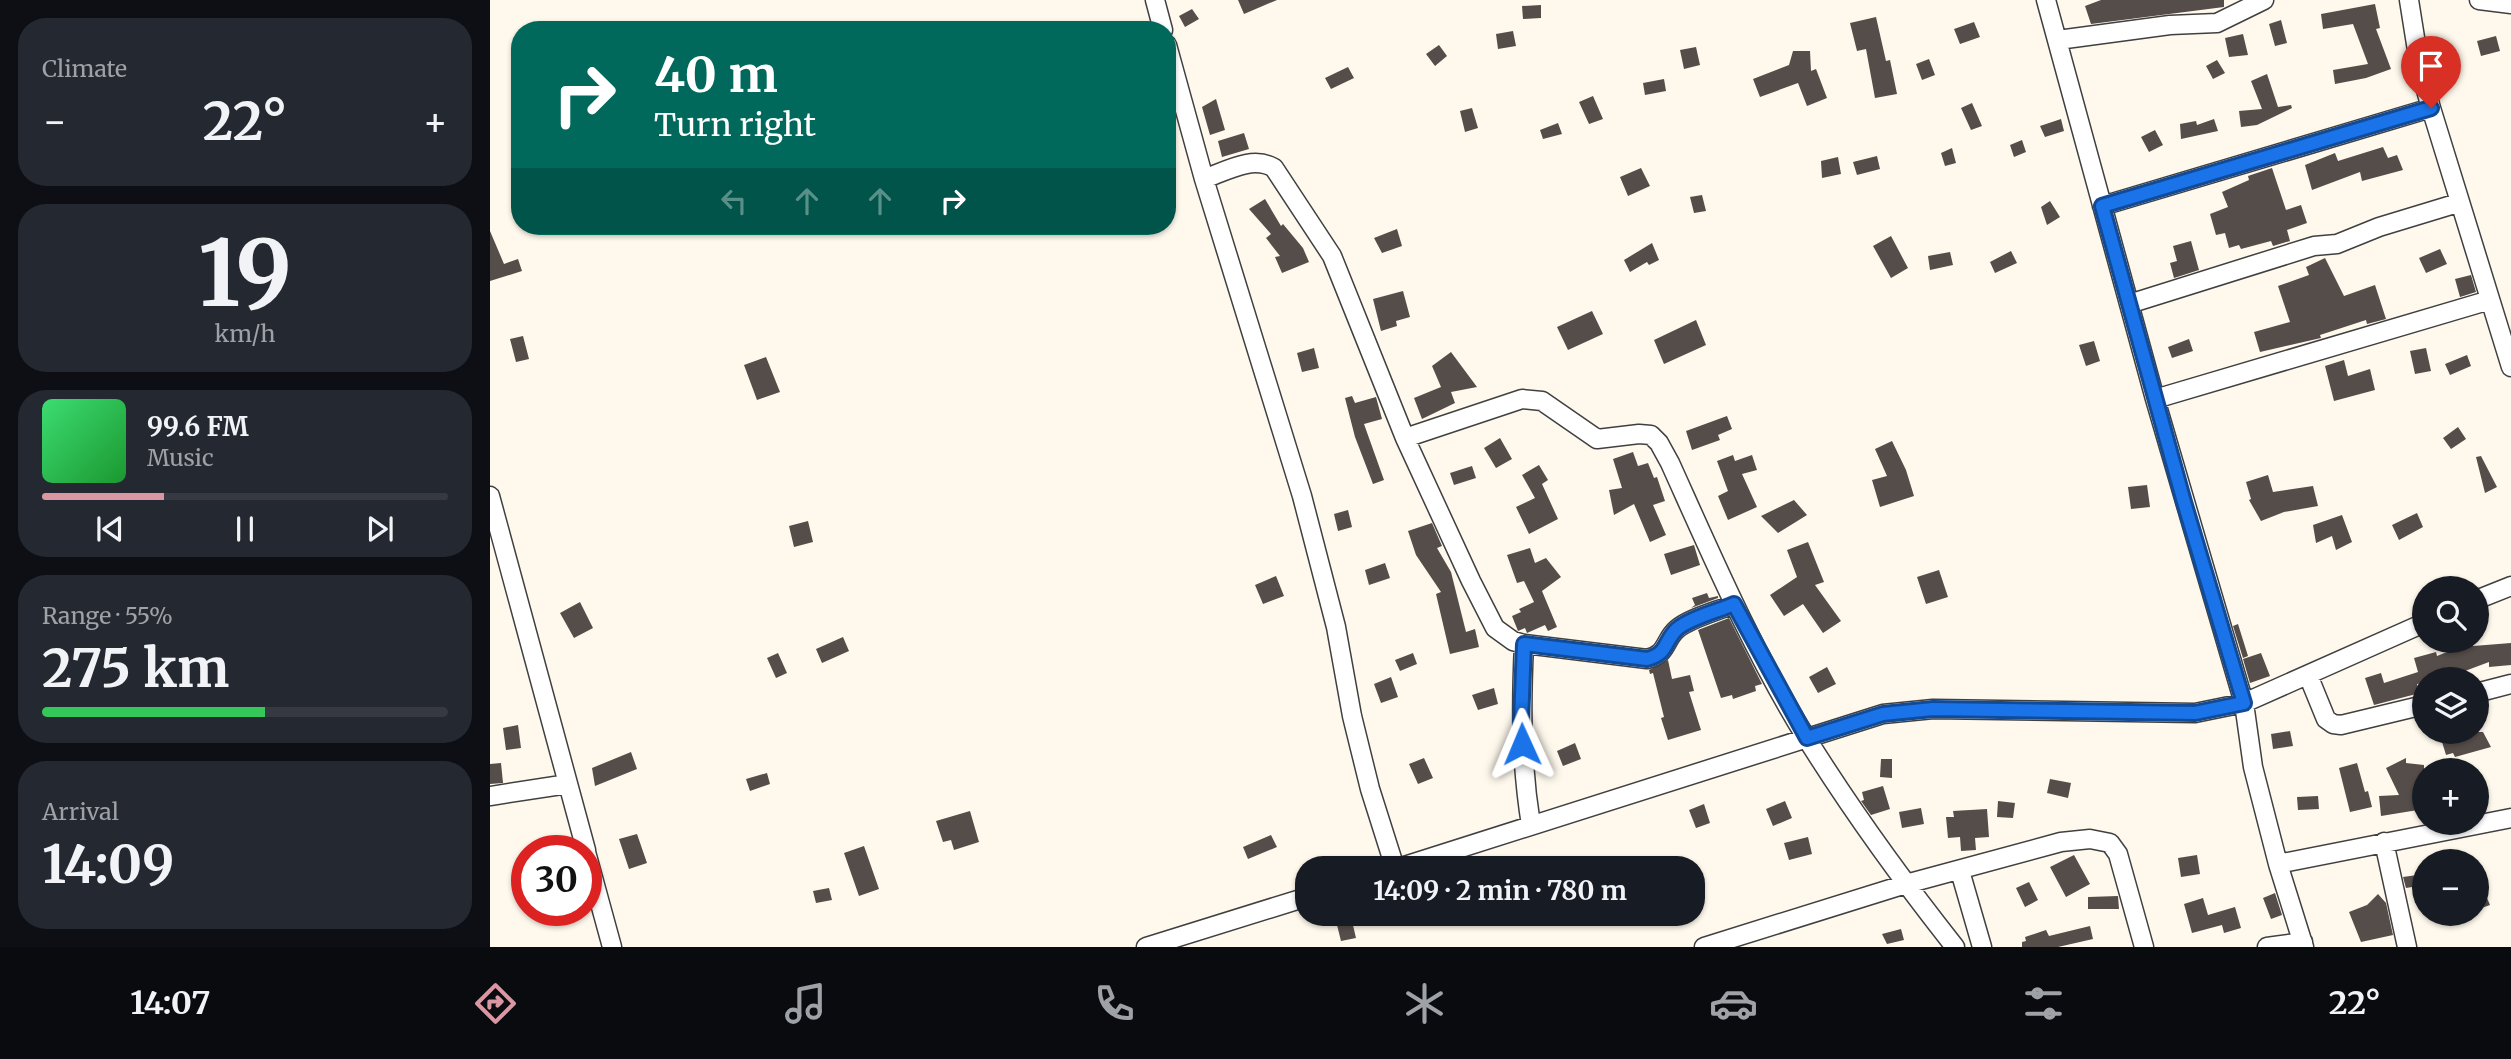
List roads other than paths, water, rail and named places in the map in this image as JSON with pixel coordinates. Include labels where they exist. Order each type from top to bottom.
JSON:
[{"type":"street","points":[[1155,0],[1161,21]]},
{"type":"street","points":[[2046,0],[2155,399],[2244,703],[2253,767],[2278,864],[2304,945],[2267,947]]},
{"type":"street","points":[[2058,40],[2170,25],[2217,23],[2264,0]]},
{"type":"street","points":[[2409,0],[2420,69],[2458,203],[2511,367]]},
{"type":"street","points":[[2479,0],[2511,4]]},
{"type":"street","points":[[1176,78],[1204,179],[1302,496],[1336,627],[1352,716],[1370,789],[1392,856]]},
{"type":"street","points":[[2102,206],[2431,108]]},
{"type":"street","points":[[1204,179],[1254,161],[1265,162],[1274,167],[1332,256],[1405,438],[1495,628],[1513,641],[1524,644],[1647,659],[1655,657],[1665,649],[1676,630],[1734,604]]},
{"type":"street","points":[[2129,304],[2314,246],[2337,244],[2379,227],[2458,203]]},
{"type":"street","points":[[2155,399],[2490,300]]},
{"type":"street","points":[[1405,438],[1522,399],[1542,401],[1597,439],[1651,435],[1659,443],[1670,463],[1734,604],[1807,738],[1906,884],[1955,947]]},
{"type":"street","points":[[490,496],[582,835]]},
{"type":"street","points":[[2489,595],[2511,586]]},
{"type":"street","points":[[1434,856],[1883,714],[1933,709],[2195,713],[2244,703],[2412,628]]},
{"type":"street","points":[[1524,644],[1521,722],[1525,787],[1531,825]]},
{"type":"street","points":[[2308,675],[2326,719],[2333,724],[2341,725],[2412,708]]},
{"type":"street","points":[[2489,689],[2511,684]]},
{"type":"street","points":[[490,796],[568,784]]},
{"type":"street","points":[[2278,864],[2511,817]]},
{"type":"street","points":[[1704,947],[1906,884],[2061,842],[2090,839],[2110,843],[2118,854],[2144,947]]},
{"type":"street","points":[[2384,842],[2407,947]]},
{"type":"street","points":[[1960,870],[1982,947]]},
{"type":"street","points":[[1146,947],[1181,942],[1295,901]]},
{"type":"street","points":[[602,910],[612,947]]}]
